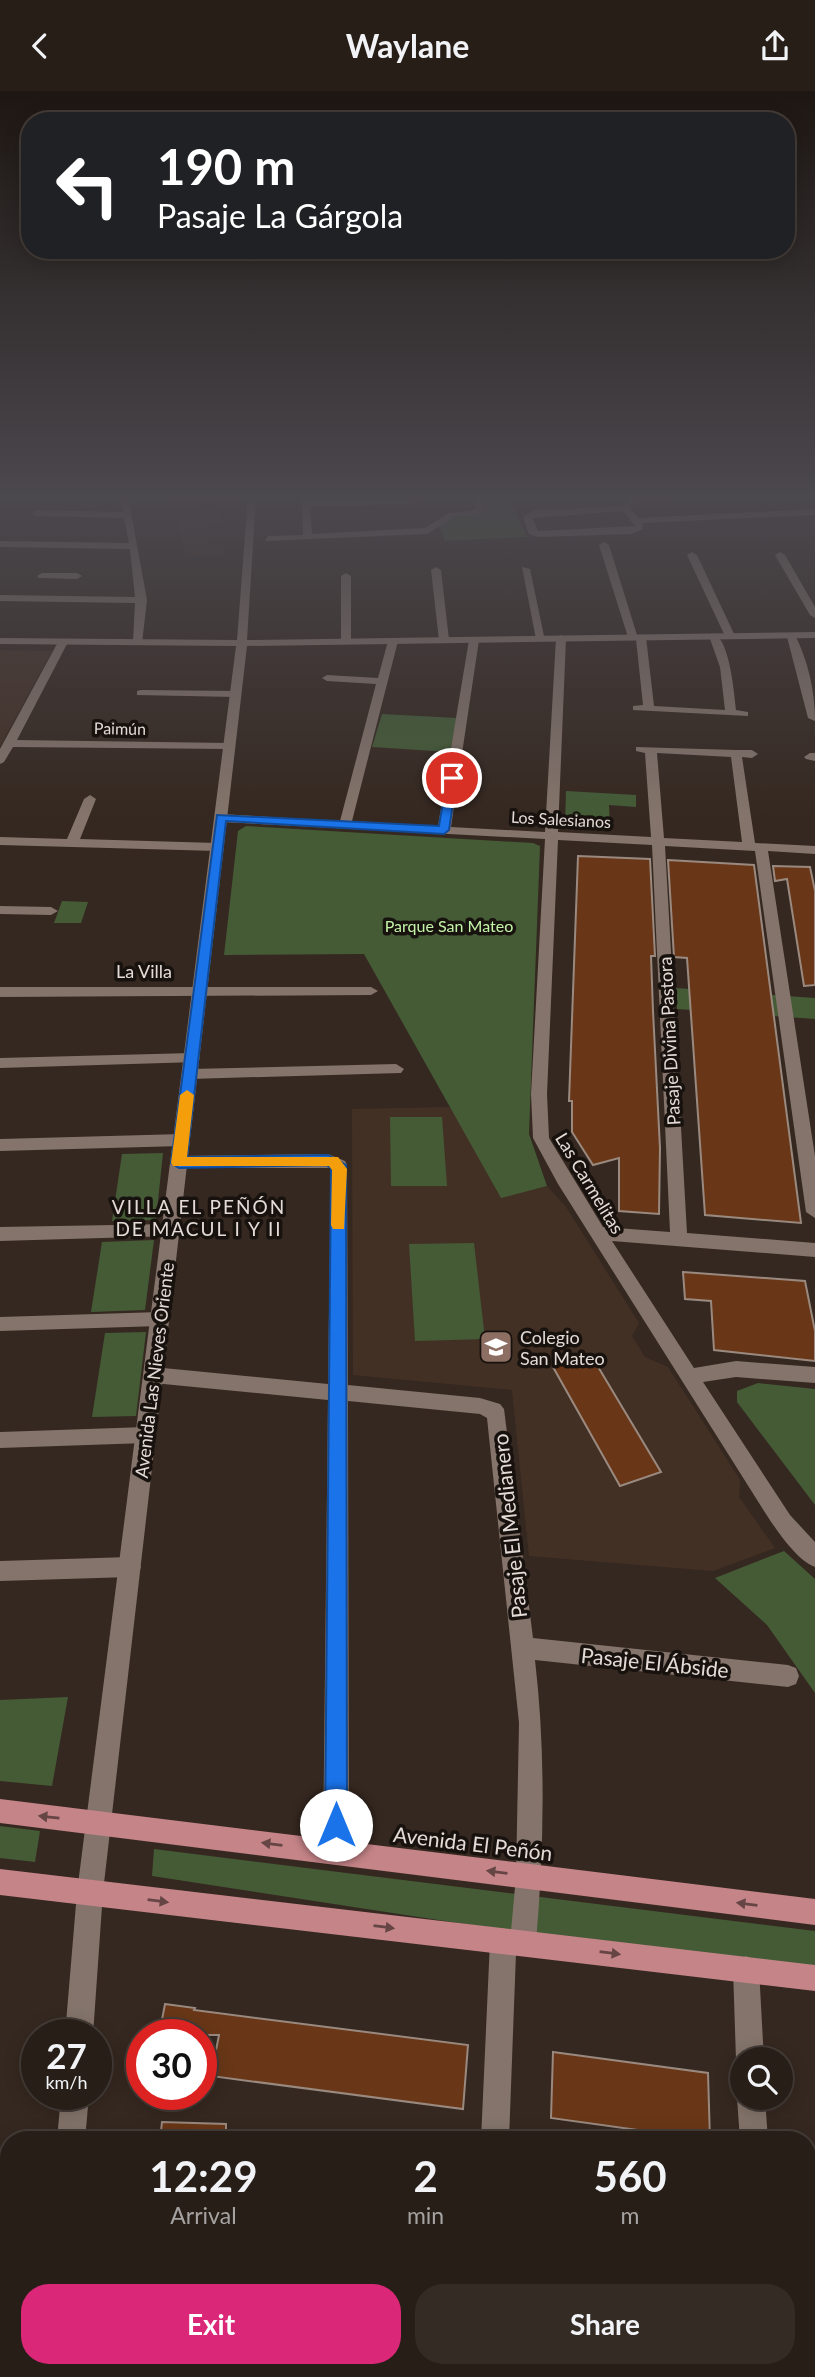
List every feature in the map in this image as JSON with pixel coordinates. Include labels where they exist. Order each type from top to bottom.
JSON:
[{"type":"main road","name":"Avenida El Peñón","points":[[0,1811],[815,1912]]},
{"type":"main road","points":[[0,1882],[815,1978]]},
{"type":"street","points":[[138,642],[142,603]]},
{"type":"street","name":"Avenida Las Nieves Oriente","points":[[80,2019],[90,1892],[236,694],[245,603]]},
{"type":"street","points":[[346,603],[346,641]]},
{"type":"street","points":[[440,603],[444,640]]},
{"type":"street","points":[[533,603],[541,639]]},
{"type":"street","points":[[625,603],[637,637],[643,709],[744,714]]},
{"type":"street","points":[[714,603],[730,636]]},
{"type":"street","points":[[790,635],[802,666],[815,717],[801,717]]},
{"type":"street","points":[[0,641],[242,643],[815,635]]},
{"type":"street","points":[[714,636],[725,667],[731,713]]},
{"type":"street","name":"Las Carmelitas","points":[[561,638],[539,1128],[548,1154],[766,1497],[810,1544]]},
{"type":"street","points":[[444,830],[474,639]]},
{"type":"street","points":[[345,825],[393,641]]},
{"type":"street","points":[[0,760],[63,642]]},
{"type":"street","points":[[327,678],[383,681]]},
{"type":"street","points":[[141,693],[236,694]]},
{"type":"street","name":"Paimún","points":[[9,743],[229,746]]},
{"type":"street","name":"Pasaje Divina Pastora","points":[[679,1240],[658,842],[645,749],[736,754]]},
{"type":"street","points":[[752,754],[736,754],[755,847],[815,1212]]},
{"type":"street","points":[[72,843],[90,799]]},
{"type":"street","name":"Los Salesianos","points":[[221,818],[815,850]]},
{"type":"street","points":[[0,841],[217,847]]},
{"type":"street","points":[[0,910],[51,911]]},
{"type":"street","name":"La Villa","points":[[0,992],[371,991]]},
{"type":"street","points":[[0,1063],[396,1069]]},
{"type":"street","points":[[0,1145],[182,1140]]},
{"type":"street","points":[[179,1163],[328,1160],[339,1165],[336,1852]]},
{"type":"street","points":[[0,1234],[171,1230]]},
{"type":"street","points":[[598,1233],[815,1250]]},
{"type":"street","points":[[0,1324],[160,1319]]},
{"type":"street","points":[[689,1377],[736,1369],[815,1375]]},
{"type":"street","name":"Pasaje El Medianero","points":[[153,1375],[480,1406],[493,1410],[497,1415],[531,1723],[529,1876],[513,1942],[496,2131]]},
{"type":"street","points":[[0,1440],[146,1435]]},
{"type":"street","points":[[0,1571],[130,1567]]},
{"type":"street","name":"Pasaje El Ábside","points":[[522,1648],[788,1675]]},
{"type":"street","points":[[746,1969],[749,2047]]},
{"type":"street","points":[[72,2131],[74,2110]]},
{"type":"street","points":[[752,2110],[753,2131]]},
{"type":"shaded area","points":[[0,650],[52,651],[0,746]]},
{"type":"shaded area","name":"Colegio San Mateo","points":[[451,1107],[501,1197],[547,1186],[566,1207],[639,1323],[632,1336],[645,1357],[668,1367],[740,1480],[739,1497],[775,1548],[713,1571],[529,1556],[512,1390],[353,1375],[352,1109]]},
{"type":"green space","points":[[382,714],[457,718],[450,752],[372,747]]},
{"type":"green space","points":[[566,791],[636,795],[636,807],[609,805],[610,827],[565,824]]},
{"type":"green space","name":"Parque San Mateo","points":[[246,826],[533,843],[540,846],[529,1134],[547,1186],[501,1198],[364,954],[224,955],[238,831]]},
{"type":"green space","points":[[62,901],[88,902],[81,923],[54,923]]},
{"type":"green space","points":[[676,988],[815,998],[815,1019],[677,1009]]},
{"type":"green space","points":[[390,1117],[442,1117],[447,1186],[391,1186]]},
{"type":"green space","points":[[163,1153],[156,1220],[112,1221],[122,1154]]},
{"type":"green space","points":[[154,1240],[145,1310],[91,1312],[102,1242]]},
{"type":"green space","points":[[474,1243],[485,1339],[415,1341],[409,1244]]},
{"type":"green space","points":[[146,1332],[136,1416],[92,1417],[105,1333]]},
{"type":"green space","points":[[758,1383],[815,1389],[815,1505],[737,1402],[737,1391]]},
{"type":"green space","points":[[784,1551],[815,1579],[815,1693],[767,1625],[715,1578]]},
{"type":"green space","points":[[68,1697],[52,1786],[0,1781],[0,1700]]},
{"type":"green space","points":[[0,1826],[40,1831],[35,1862],[0,1858]]},
{"type":"green space","points":[[154,1849],[815,1931],[815,1971],[660,1954],[152,1876]]},
{"type":"building","points":[[578,856],[650,859],[655,956],[651,956],[660,1148],[659,1214],[619,1211],[619,1158],[593,1165],[572,1132],[572,1101],[569,1101]]},
{"type":"building","points":[[668,860],[754,865],[801,1223],[705,1215],[687,958],[674,957]]},
{"type":"building","points":[[773,866],[810,867],[815,891],[815,985],[804,986],[787,879],[775,881]]},
{"type":"building","points":[[683,1272],[805,1281],[815,1331],[815,1361],[714,1350],[711,1301],[685,1299]]},
{"type":"building","points":[[591,1355],[661,1472],[620,1486],[553,1367]]},
{"type":"building","points":[[165,2004],[468,2045],[463,2109],[217,2077],[217,2019],[162,2019]]},
{"type":"building","points":[[553,2052],[708,2073],[710,2131],[645,2131],[551,2118]]},
{"type":"building","points":[[162,2122],[226,2124],[226,2131],[161,2131]]},
{"type":"slow traffic","points":[[187,1095],[179,1163],[337,1162],[339,1225]]},
{"type":"place","name":"Colegio San Mateo","points":[[496,1347]]},
{"type":"district","name":"VILLA EL PEÑÓN DE MACUL I Y II","points":[[199,1217]]},
{"type":"route","points":[[336,1825],[339,1165],[328,1160],[179,1163],[221,818],[444,830],[452,778]]}]
